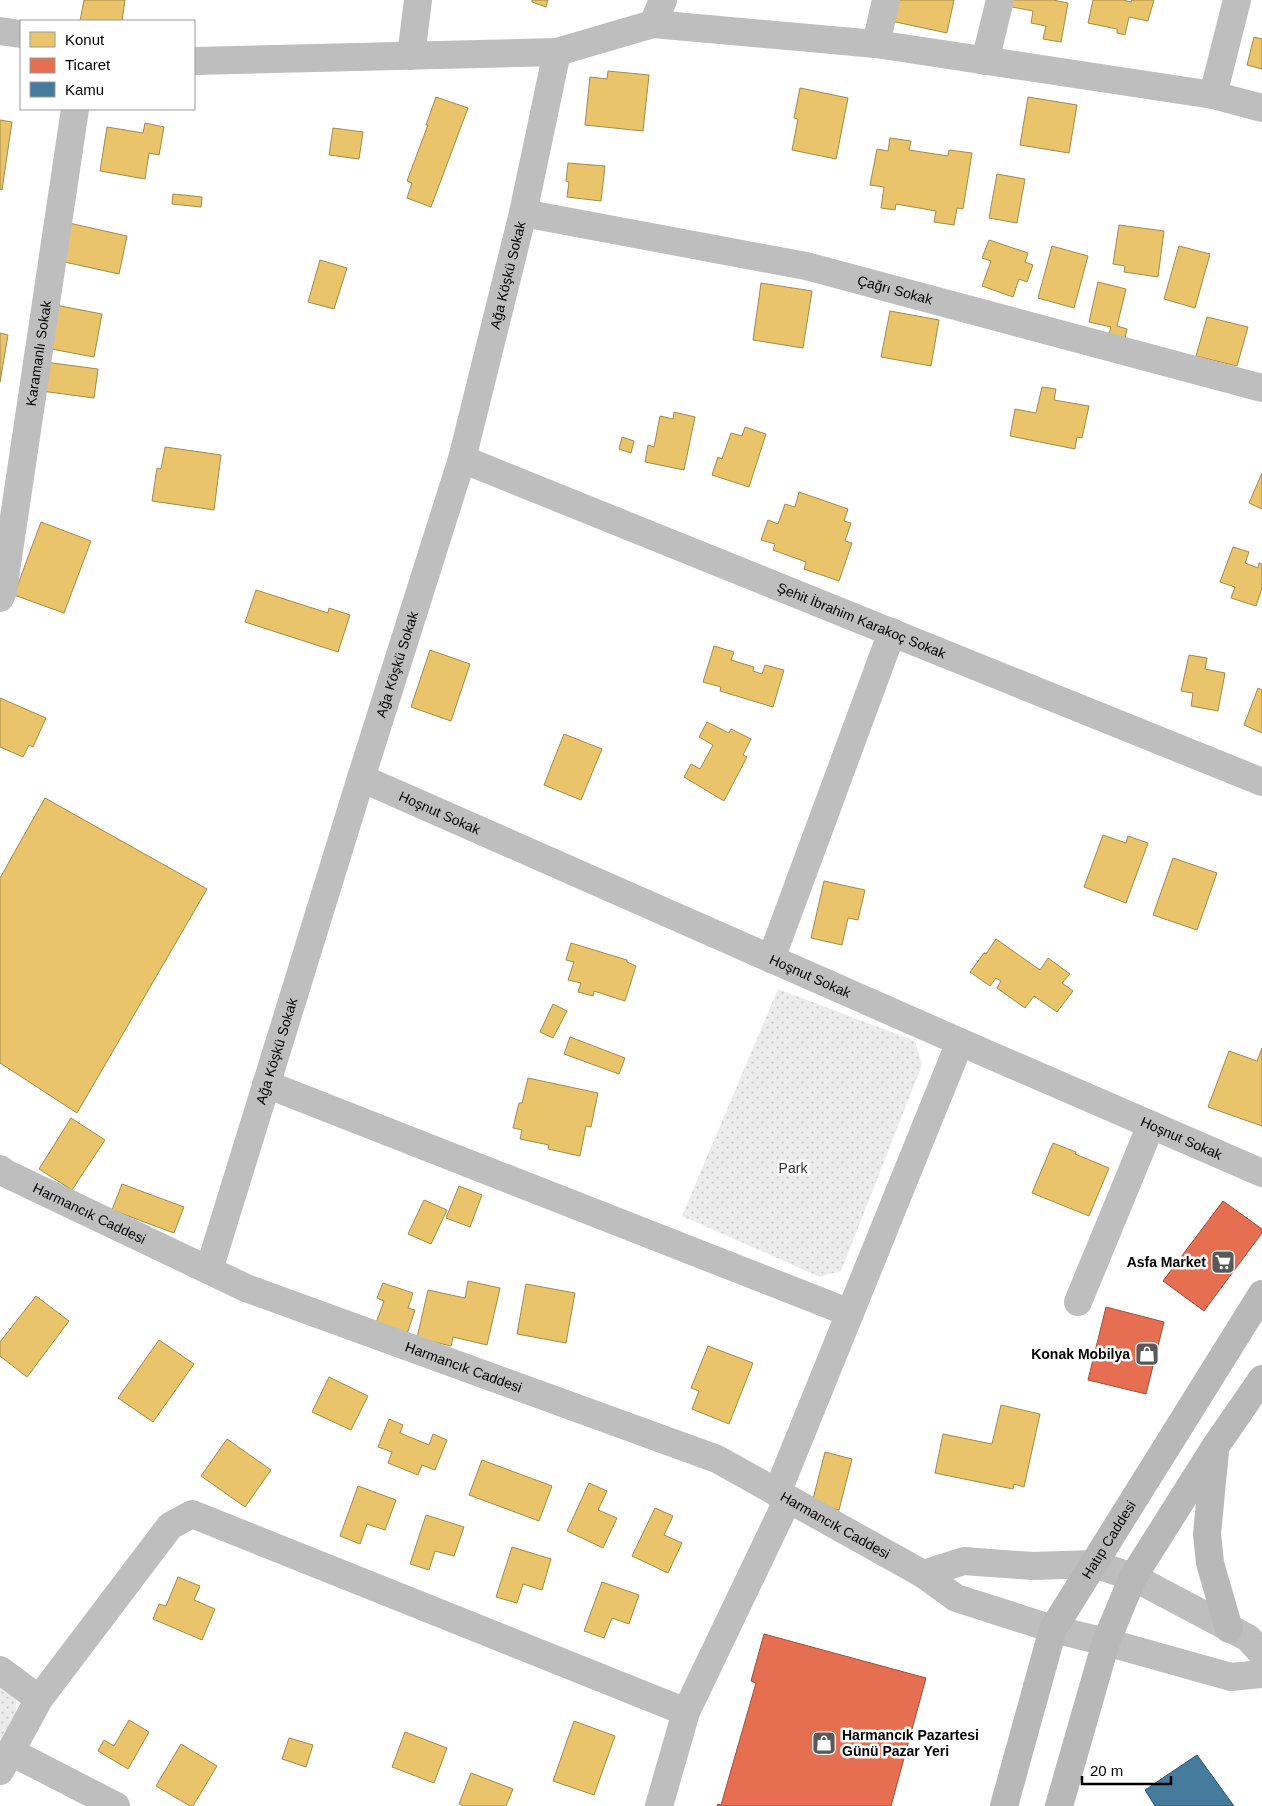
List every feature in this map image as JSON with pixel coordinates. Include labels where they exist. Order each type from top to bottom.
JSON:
[{"type":"main road","name":"Hatıp Caddesi","points":[[1004,1806],[1053,1630],[1262,1294]]},
{"type":"main road","points":[[1059,1806],[1106,1642],[1133,1577],[1215,1447],[1262,1379]]},
{"type":"main road","points":[[1215,1447],[1207,1534],[1210,1563],[1229,1628]]},
{"type":"street","points":[[411,56],[418,0]]},
{"type":"street","points":[[876,44],[886,0]]},
{"type":"street","points":[[985,61],[1000,0]]},
{"type":"street","points":[[1213,95],[1237,0]]},
{"type":"street","points":[[195,61],[557,52],[658,12],[1213,95],[1262,108]]},
{"type":"street","points":[[0,32],[20,34]]},
{"type":"street","name":"Ağa Köşkü Sokak","points":[[209,1270],[462,459],[523,213],[557,52]]},
{"type":"street","name":"Karamanlı Sokak","points":[[0,598],[3,591],[10,475],[75,110]]},
{"type":"street","name":"Çağrı Sokak","points":[[523,213],[806,266],[1262,388]]},
{"type":"street","name":"Şehit İbrahim Karakoç Sokak","points":[[462,459],[1262,782]]},
{"type":"street","points":[[771,959],[892,632]]},
{"type":"street","name":"Hoşnut Sokak","points":[[361,778],[1262,1173]]},
{"type":"street","points":[[659,1806],[686,1712],[783,1496],[850,1313],[960,1042]]},
{"type":"street","points":[[266,1084],[850,1313]]},
{"type":"street","points":[[1078,1302],[1151,1125]]},
{"type":"street","name":"Harmancık Caddesi","points":[[0,1169],[246,1288],[716,1459],[923,1574],[956,1598],[1053,1630],[1106,1642],[1231,1677],[1262,1674]]},
{"type":"street","points":[[116,1806],[6,1762],[39,1699],[170,1526],[192,1514],[686,1712]]},
{"type":"street","points":[[923,1574],[964,1561],[1033,1566],[1094,1564],[1133,1577],[1248,1638],[1262,1653]]},
{"type":"street","points":[[0,1670],[39,1699]]},
{"type":"green space","name":"Park","points":[[778,989],[915,1041],[922,1065],[841,1271],[820,1277],[682,1216]]},
{"type":"green space","points":[[0,1682],[16,1693],[16,1719],[0,1746]]},
{"type":"building: Konut","points":[[84,0],[125,0],[122,20],[80,20]]},
{"type":"building: Konut","points":[[532,0],[548,0],[546,7],[532,2]]},
{"type":"building: Konut","points":[[895,0],[954,0],[947,33],[891,21]]},
{"type":"building: Konut","points":[[1009,0],[1053,0],[1068,3],[1061,42],[1043,39],[1046,26],[1031,23],[1033,11],[1007,6]]},
{"type":"building: Konut","points":[[1093,0],[1123,0],[1131,2],[1132,0],[1154,0],[1148,21],[1129,17],[1125,35],[1117,33],[1117,29],[1088,23]]},
{"type":"building: Konut","points":[[1254,37],[1262,39],[1262,69],[1247,65]]},
{"type":"building: Konut","points":[[608,71],[649,75],[643,131],[585,125],[590,77],[607,79]]},
{"type":"building: Konut","points":[[800,88],[848,98],[836,159],[792,150],[798,119],[794,118]]},
{"type":"building: Konut","points":[[436,97],[468,108],[431,207],[407,198],[412,183],[407,181],[428,125],[426,125]]},
{"type":"building: Konut","points":[[1028,97],[1077,105],[1069,153],[1020,145]]},
{"type":"building: Konut","points":[[0,120],[12,122],[2,190],[0,189]]},
{"type":"building: Konut","points":[[145,123],[164,127],[159,155],[149,153],[145,179],[100,171],[107,127],[143,133]]},
{"type":"building: Konut","points":[[333,128],[363,132],[359,159],[329,155]]},
{"type":"building: Konut","points":[[890,138],[911,141],[909,150],[948,156],[949,150],[972,153],[963,209],[957,208],[954,225],[934,222],[936,211],[896,204],[895,210],[881,208],[884,187],[870,185],[877,149],[888,151]]},
{"type":"building: Konut","points":[[568,163],[605,166],[601,201],[567,197],[569,182],[566,181]]},
{"type":"building: Konut","points":[[997,174],[1025,179],[1017,223],[989,218]]},
{"type":"building: Konut","points":[[173,194],[202,197],[201,207],[172,204]]},
{"type":"building: Konut","points":[[69,223],[127,236],[119,274],[60,261]]},
{"type":"building: Konut","points":[[1119,225],[1164,231],[1158,277],[1124,272],[1125,266],[1113,264]]},
{"type":"building: Konut","points":[[989,240],[1028,253],[1025,262],[1033,265],[1027,282],[1019,279],[1013,297],[982,286],[991,261],[982,258]]},
{"type":"building: Konut","points":[[1052,246],[1088,256],[1074,308],[1038,298]]},
{"type":"building: Konut","points":[[1179,246],[1210,254],[1195,308],[1164,299]]},
{"type":"building: Konut","points":[[320,260],[347,268],[334,309],[308,302]]},
{"type":"building: Konut","points":[[1098,282],[1126,289],[1117,326],[1127,329],[1125,338],[1109,334],[1111,327],[1089,322]]},
{"type":"building: Konut","points":[[761,283],[812,291],[803,348],[753,340]]},
{"type":"building: Konut","points":[[50,304],[102,314],[94,357],[46,348]]},
{"type":"building: Konut","points":[[890,311],[939,320],[931,366],[881,357]]},
{"type":"building: Konut","points":[[1207,317],[1248,327],[1237,366],[1196,356]]},
{"type":"building: Konut","points":[[0,333],[8,335],[0,382]]},
{"type":"building: Konut","points":[[45,362],[98,369],[94,398],[41,391]]},
{"type":"building: Konut","points":[[1042,387],[1056,389],[1054,400],[1089,406],[1082,438],[1077,437],[1075,449],[1010,436],[1015,409],[1036,413]]},
{"type":"building: Konut","points":[[674,412],[695,417],[684,470],[645,462],[648,445],[654,447],[660,416],[673,419]]},
{"type":"building: Konut","points":[[745,427],[766,434],[749,487],[712,475],[718,457],[722,459],[731,433],[742,436]]},
{"type":"building: Konut","points":[[622,437],[634,441],[631,453],[619,449]]},
{"type":"building: Konut","points":[[165,447],[221,455],[214,510],[152,501],[157,468],[161,469]]},
{"type":"building: Konut","points":[[1262,473],[1262,509],[1249,503]]},
{"type":"building: Konut","points":[[799,492],[848,509],[844,521],[851,523],[845,541],[852,543],[839,581],[804,569],[806,562],[773,550],[775,544],[761,540],[768,520],[778,524],[785,504],[795,507]]},
{"type":"building: Konut","points":[[41,522],[91,541],[64,613],[14,595]]},
{"type":"building: Konut","points":[[1233,547],[1249,552],[1245,563],[1258,568],[1259,563],[1262,564],[1262,588],[1256,606],[1231,598],[1235,587],[1220,582]]},
{"type":"building: Konut","points":[[256,590],[328,613],[329,608],[350,615],[338,652],[245,622]]},
{"type":"building: Konut","points":[[714,646],[734,652],[731,660],[754,667],[753,671],[762,674],[765,665],[784,670],[773,707],[720,691],[721,687],[703,682]]},
{"type":"building: Konut","points":[[430,650],[470,664],[451,721],[411,707]]},
{"type":"building: Konut","points":[[1189,655],[1207,658],[1205,669],[1225,673],[1218,711],[1191,706],[1193,693],[1181,691]]},
{"type":"building: Konut","points":[[1258,688],[1262,690],[1262,733],[1244,725]]},
{"type":"building: Konut","points":[[0,698],[46,718],[33,747],[29,745],[23,757],[0,747]]},
{"type":"building: Konut","points":[[707,722],[729,733],[731,729],[751,739],[743,755],[747,757],[724,801],[684,777],[691,764],[700,769],[713,745],[699,737]]},
{"type":"building: Konut","points":[[564,734],[602,749],[581,800],[544,785]]},
{"type":"building: Konut","points":[[45,798],[207,889],[77,1113],[0,1063],[0,878]]},
{"type":"building: Konut","points":[[1103,835],[1126,843],[1128,836],[1148,843],[1126,903],[1084,887]]},
{"type":"building: Konut","points":[[1173,858],[1217,873],[1197,930],[1153,915]]},
{"type":"building: Konut","points":[[824,881],[865,890],[858,920],[848,918],[842,945],[811,938]]},
{"type":"building: Konut","points":[[996,939],[1040,970],[1048,958],[1070,974],[1062,983],[1073,991],[1057,1012],[1034,996],[1025,1008],[997,988],[1001,981],[996,978],[990,986],[970,972]]},
{"type":"building: Konut","points":[[571,943],[627,960],[627,962],[636,966],[625,1001],[594,991],[593,996],[578,992],[581,983],[568,980],[574,962],[566,960]]},
{"type":"building: Konut","points":[[553,1004],[567,1011],[553,1038],[540,1032]]},
{"type":"building: Konut","points":[[570,1037],[625,1058],[619,1074],[564,1054]]},
{"type":"building: Konut","points":[[1262,1048],[1262,1126],[1208,1107],[1229,1051],[1257,1061]]},
{"type":"building: Konut","points":[[528,1078],[598,1093],[591,1127],[586,1126],[580,1156],[548,1149],[549,1145],[520,1139],[522,1130],[513,1128]]},
{"type":"building: Konut","points":[[71,1118],[105,1140],[72,1190],[39,1169]]},
{"type":"building: Konut","points":[[1053,1143],[1109,1168],[1089,1216],[1032,1193]]},
{"type":"building: Konut","points":[[122,1184],[184,1207],[174,1233],[112,1210]]},
{"type":"building: Konut","points":[[459,1186],[482,1195],[470,1227],[446,1218]]},
{"type":"building: Konut","points":[[424,1200],[447,1210],[431,1244],[408,1234]]},
{"type":"building: Konut","points":[[468,1281],[500,1288],[487,1345],[453,1337],[451,1346],[417,1338],[428,1290],[465,1298]]},
{"type":"building: Konut","points":[[383,1283],[413,1293],[408,1308],[415,1310],[407,1334],[376,1323],[384,1301],[377,1298]]},
{"type":"building: Konut","points":[[526,1284],[575,1293],[566,1343],[517,1334]]},
{"type":"building: Konut","points":[[36,1296],[69,1321],[27,1377],[0,1356],[0,1342]]},
{"type":"building: Konut","points":[[159,1340],[194,1364],[153,1422],[118,1398]]},
{"type":"building: Konut","points":[[708,1346],[753,1363],[729,1424],[692,1409],[699,1391],[691,1388]]},
{"type":"building: Konut","points":[[329,1377],[368,1396],[351,1430],[312,1412]]},
{"type":"building: Konut","points":[[1001,1405],[1040,1414],[1024,1487],[1014,1484],[1013,1489],[935,1473],[943,1434],[992,1444]]},
{"type":"building: Konut","points":[[389,1419],[403,1425],[400,1433],[429,1445],[433,1434],[447,1440],[435,1470],[422,1465],[418,1475],[388,1463],[392,1452],[378,1447]]},
{"type":"building: Konut","points":[[227,1439],[271,1470],[245,1507],[201,1476]]},
{"type":"building: Konut","points":[[825,1452],[852,1459],[839,1510],[812,1503]]},
{"type":"building: Konut","points":[[482,1460],[552,1486],[539,1521],[469,1495]]},
{"type":"building: Konut","points":[[589,1483],[607,1491],[598,1510],[617,1518],[603,1548],[567,1531]]},
{"type":"building: Konut","points":[[358,1486],[396,1500],[385,1530],[367,1524],[360,1544],[340,1536]]},
{"type":"building: Konut","points":[[655,1508],[673,1516],[664,1535],[682,1543],[668,1573],[632,1556]]},
{"type":"building: Konut","points":[[426,1515],[464,1527],[454,1556],[435,1551],[429,1570],[410,1564]]},
{"type":"building: Konut","points":[[512,1547],[551,1559],[542,1590],[523,1584],[517,1603],[496,1597]]},
{"type":"building: Konut","points":[[178,1577],[200,1586],[194,1600],[215,1609],[202,1640],[153,1619],[159,1604],[166,1606]]},
{"type":"building: Konut","points":[[602,1582],[639,1595],[629,1624],[612,1618],[604,1638],[584,1631]]},
{"type":"building: Konut","points":[[129,1720],[149,1732],[128,1769],[98,1751],[104,1740],[114,1746]]},
{"type":"building: Konut","points":[[574,1721],[615,1736],[594,1795],[553,1781]]},
{"type":"building: Konut","points":[[405,1732],[447,1748],[434,1783],[392,1767]]},
{"type":"building: Konut","points":[[289,1738],[313,1745],[306,1767],[282,1759]]},
{"type":"building: Konut","points":[[181,1744],[217,1766],[193,1806],[156,1786]]},
{"type":"building: Konut","points":[[471,1773],[513,1789],[506,1806],[463,1806],[459,1804]]},
{"type":"building: Ticaret","points":[[1223,1201],[1262,1229],[1262,1233],[1204,1311],[1163,1281]]},
{"type":"building: Ticaret","points":[[1106,1307],[1164,1322],[1146,1394],[1088,1380]]},
{"type":"building: Ticaret","name":"Harmancık Pazartesi Günü Pazar Yeri","points":[[764,1634],[926,1678],[891,1806],[717,1806],[718,1804],[721,1805],[756,1683],[751,1681]]},
{"type":"building: Kamu","points":[[1197,1755],[1234,1806],[1155,1806],[1145,1790]]},
{"type":"place","name":"Asfa Market","points":[[1223,1262]]},
{"type":"place","name":"Konak Mobilya","points":[[1147,1354]]},
{"type":"place","name":"Harmancık Pazartesi Günü Pazar Yeri","points":[[824,1743]]}]
